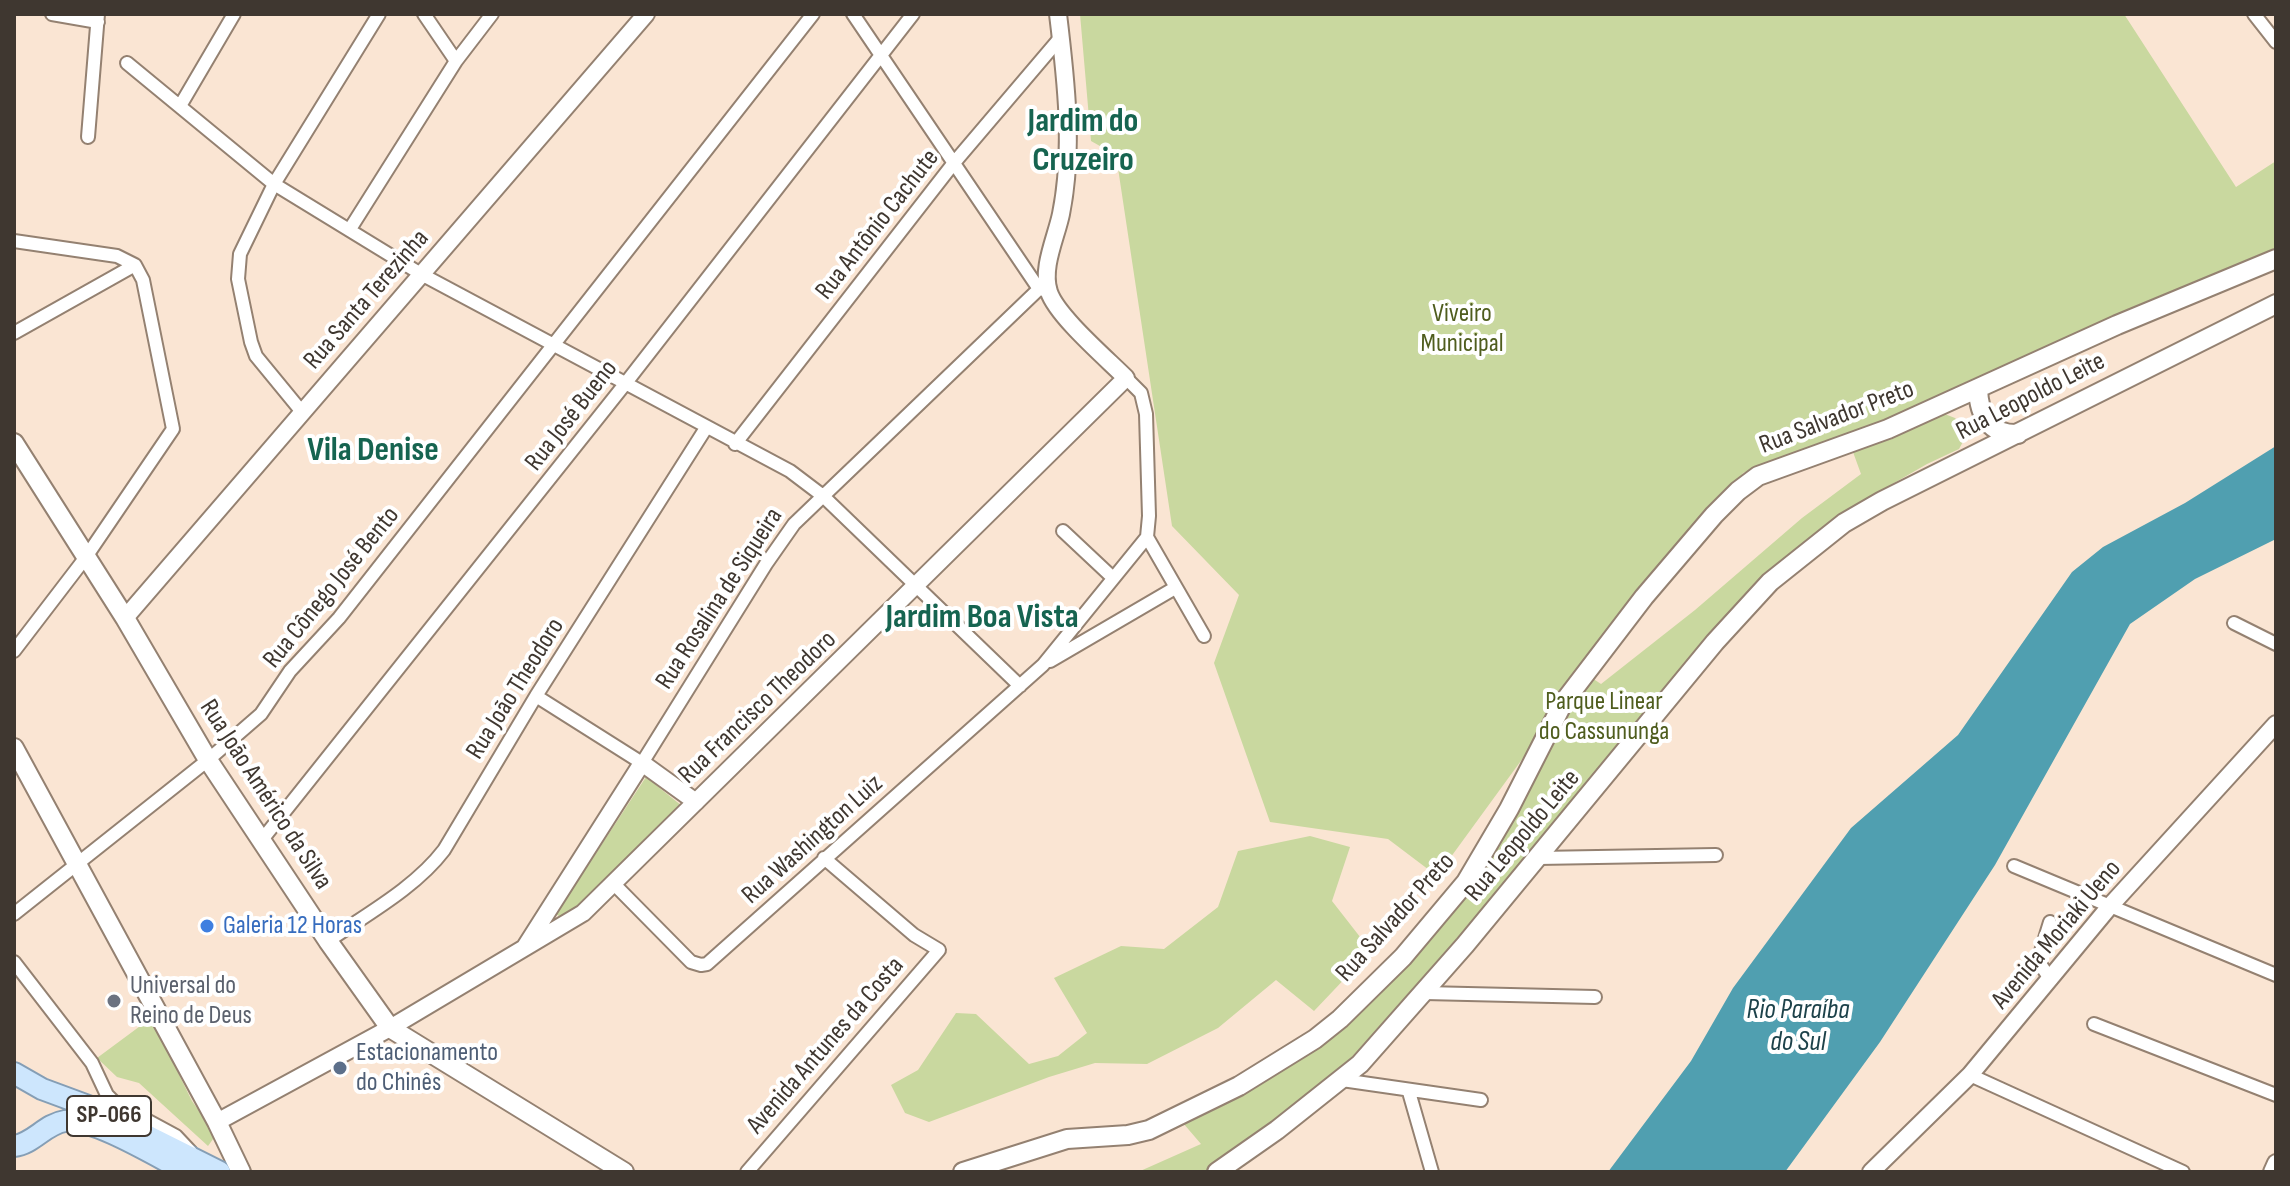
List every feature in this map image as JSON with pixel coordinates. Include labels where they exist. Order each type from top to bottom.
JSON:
[{"type":"main road","name":"Rua Salvador Preto","points":[[963,1172],[1067,1139],[1128,1135],[1149,1130],[1239,1086],[1315,1039],[1340,1019],[1403,957],[1466,882],[1495,835],[1578,680],[1644,597],[1731,498],[1758,476],[1851,444],[2117,325],[2276,259]]},
{"type":"main road","name":"Rua Leopoldo Leite","points":[[1221,1171],[1342,1080],[1389,1035],[1715,642],[1770,582],[1844,523],[1991,441],[2005,434],[2018,434],[2276,304]]},
{"type":"main road","points":[[1971,392],[1981,405],[1991,441]]},
{"type":"main road","name":"Rua João Américo da Silva","points":[[14,443],[125,618],[208,760],[328,941],[390,1028],[624,1172]]},
{"type":"main road","points":[[14,748],[217,1122],[241,1172]]},
{"type":"main road","name":"SP-066","points":[[14,1073],[56,1096],[88,1106],[203,1170]]},
{"type":"main road","points":[[14,1146],[23,1145],[54,1124],[79,1121],[203,1170]]},
{"type":"street","points":[[52,14],[98,18],[88,137]]},
{"type":"street","points":[[180,106],[234,14]]},
{"type":"street","points":[[302,412],[256,356],[238,279],[240,254],[274,184],[379,14]]},
{"type":"street","points":[[424,14],[456,61]]},
{"type":"street","points":[[350,229],[456,61],[492,14]]},
{"type":"street","name":"Rua Cônego José Bento","points":[[14,914],[261,714],[290,671],[339,618],[813,14]]},
{"type":"street","points":[[853,14],[953,164],[1043,290],[1141,393],[1146,414],[1147,537],[1204,636]]},
{"type":"street","name":"Rua José Bueno","points":[[261,841],[402,667],[913,14]]},
{"type":"street","points":[[1043,290],[1061,213],[1068,150],[1058,14]]},
{"type":"street","points":[[2254,14],[2276,42]]},
{"type":"street","name":"Rua Santa Terezinha","points":[[125,618],[642,16]]},
{"type":"street","name":"Rua Antônio Cachute","points":[[735,444],[953,164],[1061,37]]},
{"type":"street","points":[[127,63],[274,184],[421,274],[790,471],[823,496],[1020,686]]},
{"type":"street","points":[[14,241],[117,256],[135,265],[143,280],[173,429],[86,557],[14,651]]},
{"type":"street","points":[[14,333],[135,265]]},
{"type":"street","name":"Rua Rosalina de Siqueira","points":[[522,951],[794,524],[1043,290]]},
{"type":"street","name":"Rua Francisco Theodoro","points":[[217,1122],[390,1028],[583,913],[1126,378]]},
{"type":"street","name":"Rua João Theodoro","points":[[328,941],[432,865],[706,428]]},
{"type":"street","points":[[1063,531],[1112,577]]},
{"type":"street","name":"Rua Washington Luiz","points":[[614,884],[691,962],[701,965],[712,961],[1043,665],[1147,537]]},
{"type":"street","name":"Rua Washington Luiz","points":[[1043,665],[1175,588]]},
{"type":"street","points":[[2234,623],[2276,644]]},
{"type":"street","points":[[536,696],[642,763],[696,802]]},
{"type":"street","name":"Avenida Moriaki Ueno","points":[[1871,1172],[1970,1075],[2110,906],[2276,725]]},
{"type":"street","points":[[1538,858],[1716,855]]},
{"type":"street","name":"Avenida Antunes da Costa","points":[[747,1172],[939,950],[914,935],[824,858]]},
{"type":"street","points":[[2014,866],[2276,975]]},
{"type":"street","points":[[2050,922],[2038,961],[2051,980]]},
{"type":"street","points":[[14,962],[92,1063],[107,1095],[115,1103],[176,1136],[203,1170]]},
{"type":"street","points":[[1425,993],[1595,997]]},
{"type":"street","points":[[2094,1024],[2276,1095]]},
{"type":"street","points":[[88,1106],[96,1079],[92,1063]]},
{"type":"street","points":[[1970,1075],[2183,1172]]},
{"type":"street","points":[[1342,1080],[1481,1100]]},
{"type":"street","points":[[1409,1092],[1432,1172]]},
{"type":"street","points":[[2272,1172],[2276,1163]]},
{"type":"green space","name":"Viveiro Municipal","points":[[1080,14],[2124,14],[2236,187],[2276,161],[2276,249],[2094,335],[1873,426],[1743,473],[1731,498],[1590,666],[1437,876],[1388,839],[1270,822],[1214,663],[1239,595],[1172,526],[1116,155],[1091,141]]},
{"type":"green space","name":"Parque Linear do Cassununga","points":[[1942,413],[1955,418],[1963,427],[1965,438],[1959,449],[1856,505],[1806,541],[1742,602],[1474,921],[1351,1058],[1209,1172],[1138,1172],[1201,1144],[1183,1123],[1253,1088],[1284,1063],[1481,868],[1589,676],[1601,684],[1695,610],[1802,518],[1861,474],[1853,452]]},
{"type":"green space","points":[[646,777],[682,806],[609,880],[563,919],[556,914]]},
{"type":"green space","points":[[1310,836],[1350,847],[1332,901],[1371,951],[1314,1011],[1276,980],[1218,1028],[1147,1064],[1095,1063],[929,1122],[905,1113],[891,1085],[918,1070],[956,1013],[976,1014],[1029,1064],[1058,1056],[1087,1033],[1054,978],[1121,946],[1164,949],[1218,907],[1238,851]]},
{"type":"green space","points":[[151,1018],[192,1101],[216,1135],[208,1146],[139,1083],[117,1077],[97,1058]]},
{"type":"water","name":"Rio Paraíba do Sul","points":[[2276,446],[2276,539],[2195,579],[2130,624],[1995,865],[1880,1042],[1785,1172],[1608,1172],[1691,1061],[1733,988],[1851,828],[1958,735],[2072,572],[2103,547],[2185,503]]},
{"type":"place","name":"Galeria 12 Horas","points":[[207,926]]},
{"type":"place","name":"Universal do Reino de Deus","points":[[114,1001]]},
{"type":"place","name":"Estacionamento do Chinês","points":[[340,1068]]},
{"type":"district","name":"Jardim do Cruzeiro","points":[[1083,142]]},
{"type":"district","name":"Vila Denise","points":[[373,451]]},
{"type":"district","name":"Jardim Boa Vista","points":[[982,618]]}]
